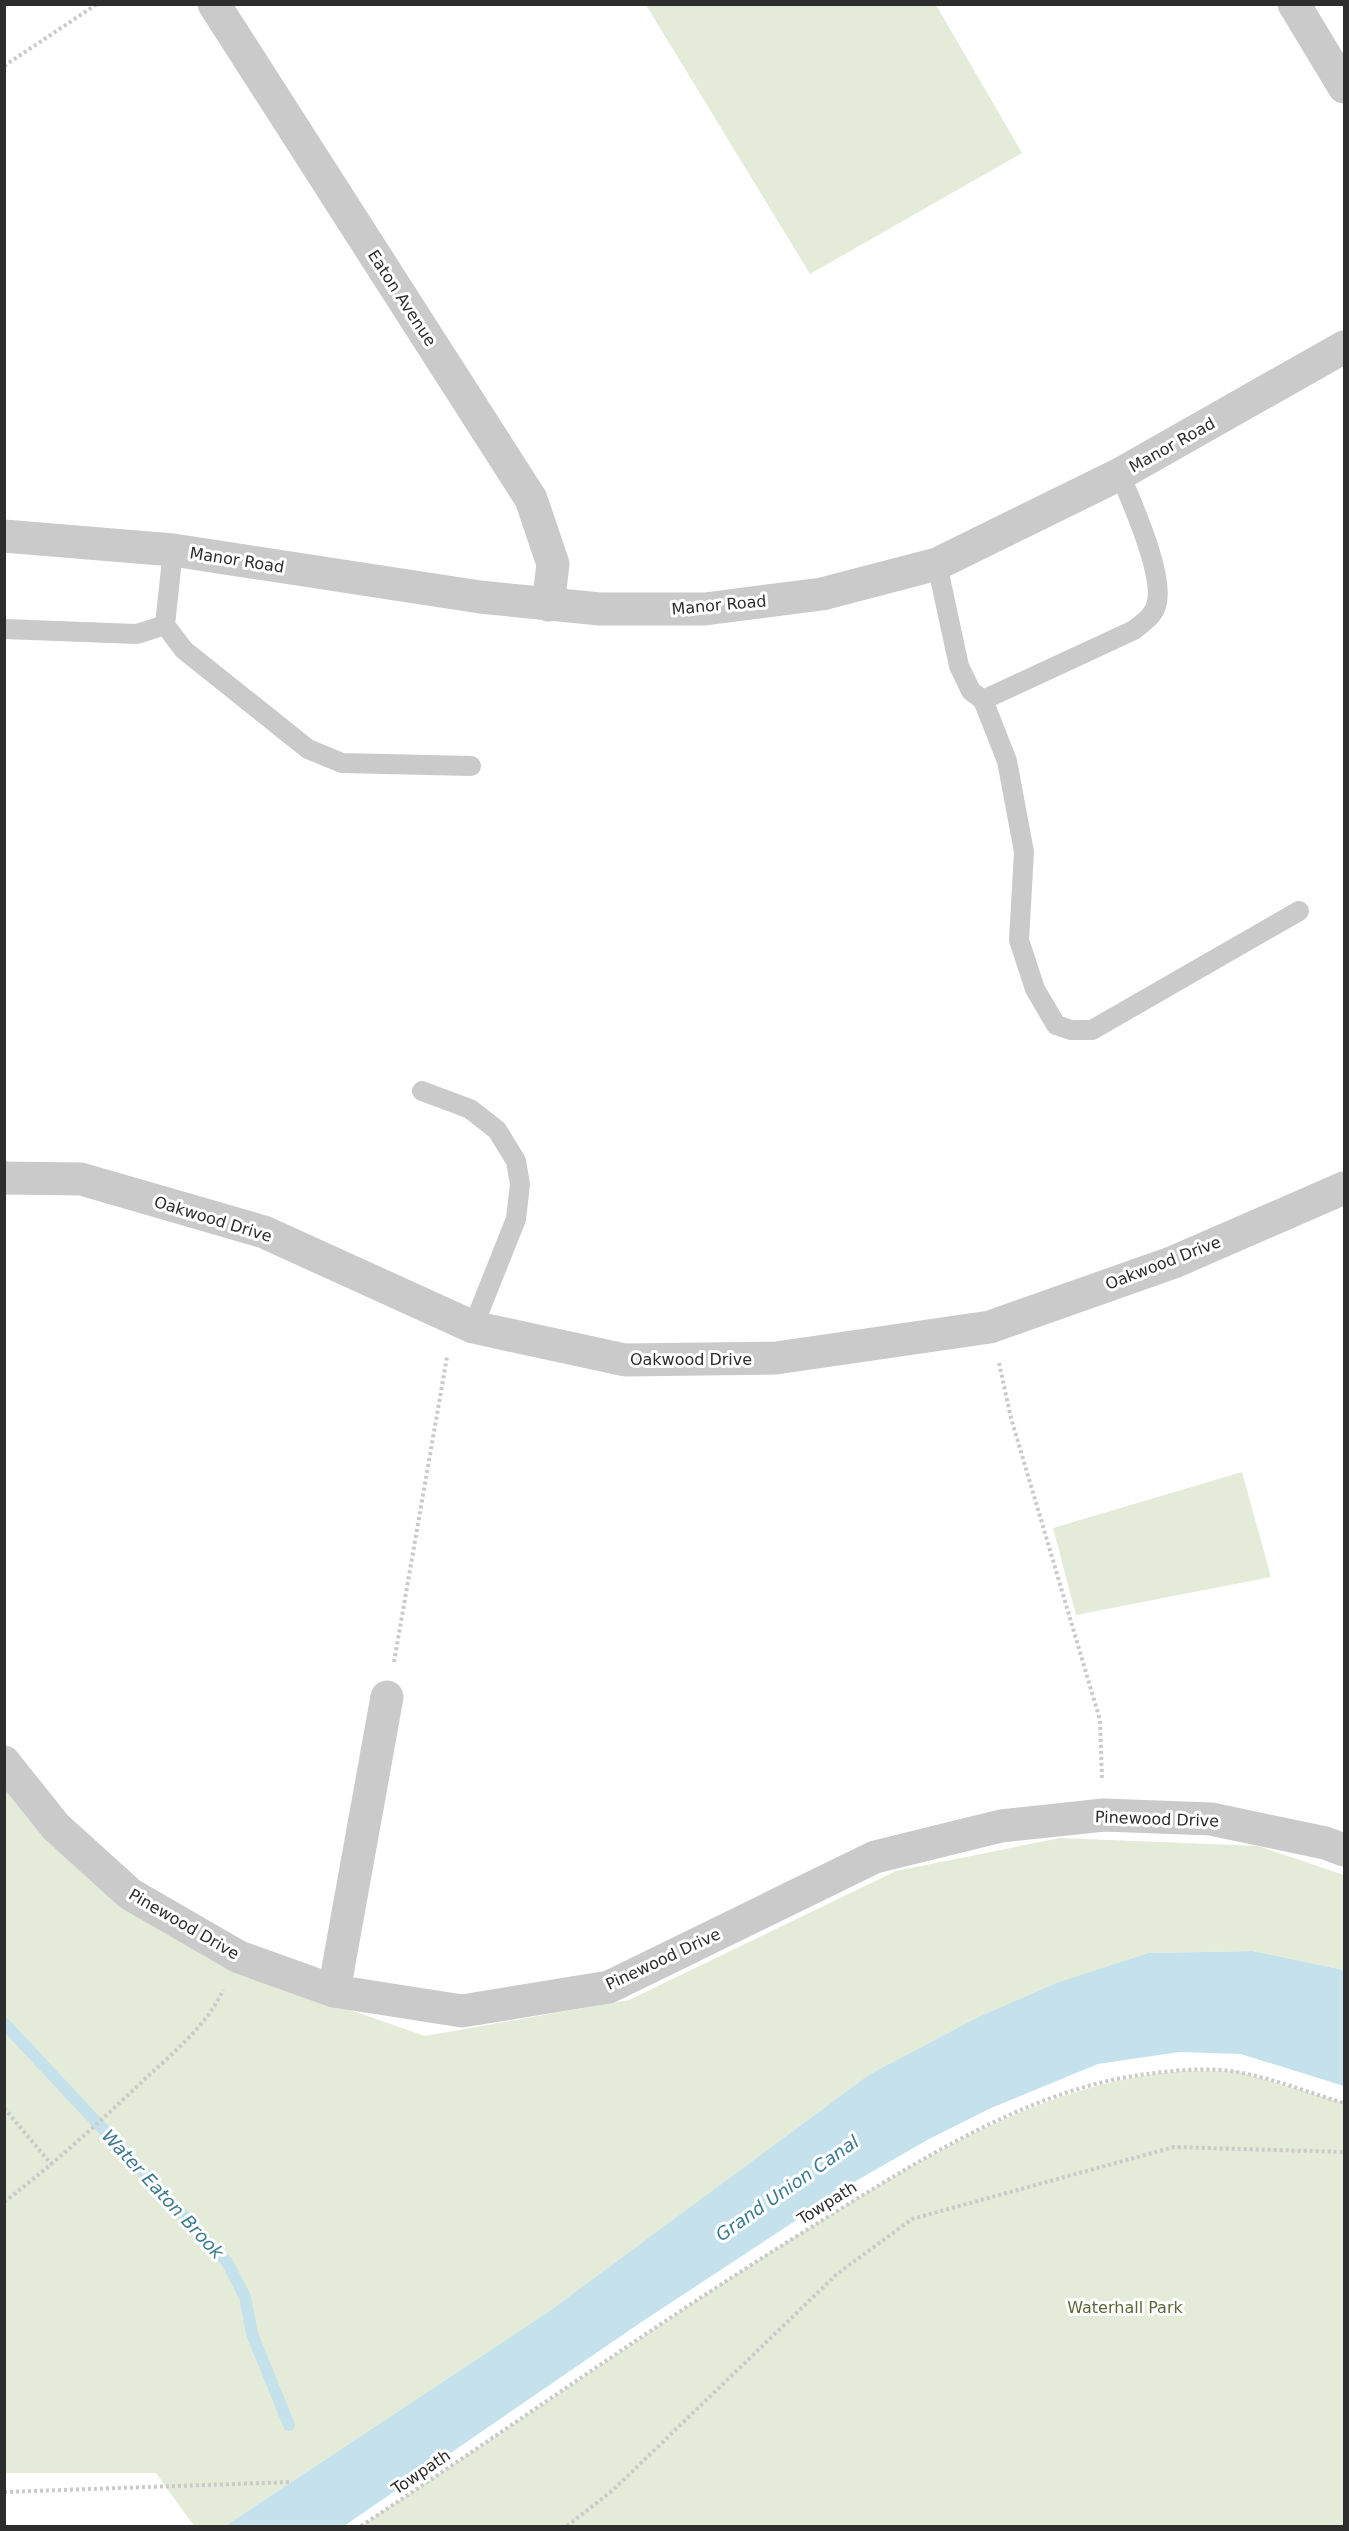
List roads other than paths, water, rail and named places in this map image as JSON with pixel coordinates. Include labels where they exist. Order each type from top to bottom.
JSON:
[{"type":"street","name":"Eaton Avenue","points":[[214,4],[531,499],[552,564],[548,605]]},
{"type":"street","points":[[1294,4],[1344,87]]},
{"type":"street","name":"Manor Road","points":[[4,536],[173,550],[548,605],[600,609],[705,609],[822,594],[937,564],[1120,474],[1344,347]]},
{"type":"street","name":"Oakwood Drive","points":[[4,1178],[81,1179],[264,1232],[473,1327],[625,1359],[776,1358],[990,1327],[1174,1262],[1344,1188]]},
{"type":"street","points":[[334,1991],[387,1697]]},
{"type":"street","name":"Pinewood Drive","points":[[4,1762],[57,1827],[130,1894],[239,1957],[334,1991],[462,2011],[609,1987],[875,1857],[1001,1826],[1104,1815],[1211,1818],[1325,1843],[1344,1850]]},
{"type":"lane","points":[[983,700],[1134,630],[1152,616],[1158,602],[1155,575],[1120,474]]},
{"type":"lane","points":[[173,550],[165,625],[184,651],[308,749],[342,763],[471,766]]},
{"type":"lane","points":[[937,564],[959,666],[971,691],[983,700],[1007,761],[1023,852],[1019,940],[1035,989],[1056,1025],[1071,1030],[1092,1030],[1299,911]]},
{"type":"lane","points":[[4,629],[137,634],[165,625]]},
{"type":"lane","points":[[422,1092],[470,1109],[497,1130],[516,1161],[520,1184],[516,1219],[473,1327]]},
{"type":"water","name":"Grand Union Canal","points":[[1253,1951],[1344,1970],[1344,2086],[1241,2054],[1179,2052],[1098,2064],[991,2108],[929,2139],[856,2181],[640,2323],[344,2526],[225,2526],[548,2312],[870,2074],[978,2017],[1056,1983],[1148,1953]]},
{"type":"waterway","name":"Water Eaton Brook","points":[[4,2023],[227,2262],[245,2297],[252,2334],[289,2425]]},
{"type":"park label","name":"Waterhall Park","points":[[1125,2307]]}]
